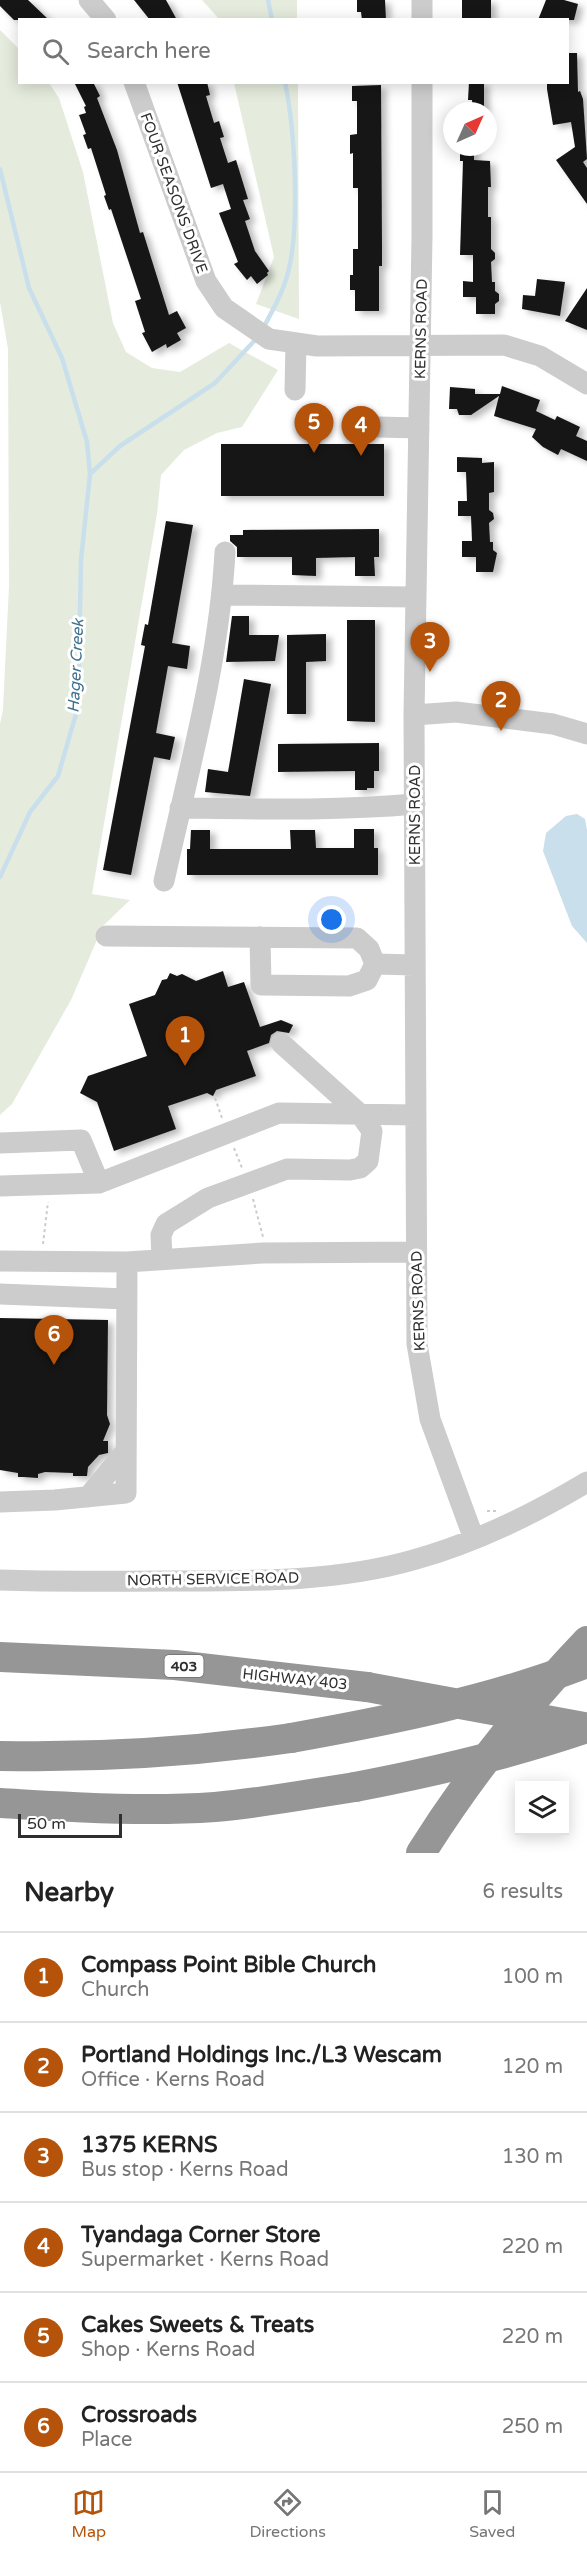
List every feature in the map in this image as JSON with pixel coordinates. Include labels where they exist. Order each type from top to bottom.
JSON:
[{"type":"highway","points":[[421,1853],[487,1756],[535,1696],[587,1641]]},
{"type":"highway","name":"HIGHWAY 403","points":[[0,1657],[175,1665],[367,1687],[587,1728]]},
{"type":"highway","points":[[0,1756],[175,1753],[291,1738],[385,1722],[482,1697],[587,1663]]},
{"type":"highway","points":[[0,1803],[104,1809],[174,1809],[283,1798],[431,1773],[587,1728]]},
{"type":"street","points":[[89,0],[104,18]]},
{"type":"street","points":[[422,0],[422,18]]},
{"type":"street","name":"FOUR SEASONS DRIVE","points":[[135,84],[206,281],[224,308],[269,339],[317,346],[504,345],[540,356],[587,384]]},
{"type":"street","name":"KERNS ROAD","points":[[422,84],[421,344],[414,597],[417,1344],[430,1419],[474,1539]]},
{"type":"street","points":[[295,390],[296,343]]},
{"type":"street","points":[[378,427],[418,428]]},
{"type":"street","points":[[164,881],[211,675],[223,595],[225,552]]},
{"type":"street","points":[[223,595],[414,597]]},
{"type":"street","points":[[414,715],[456,712],[553,724],[587,734]]},
{"type":"street","points":[[180,808],[308,810],[415,804]]},
{"type":"street","points":[[106,936],[260,937],[357,938],[369,949],[375,964],[367,980],[349,986],[261,985],[260,937]]},
{"type":"street","points":[[375,964],[415,965]]},
{"type":"street","points":[[162,1260],[161,1235],[166,1224],[208,1198],[287,1169],[360,1168],[368,1161],[372,1131],[360,1114],[281,1043]]},
{"type":"street","points":[[0,1186],[99,1183],[279,1113],[415,1115]]},
{"type":"street","points":[[0,1143],[81,1140],[99,1183]]},
{"type":"street","points":[[0,1261],[127,1263],[263,1253],[415,1252]]},
{"type":"street","points":[[0,1502],[126,1493],[127,1263]]},
{"type":"street","points":[[0,1294],[127,1299]]},
{"type":"street","name":"NORTH SERVICE ROAD","points":[[0,1580],[237,1581],[356,1572],[412,1560],[474,1539],[545,1508],[587,1482]]},
{"type":"path","points":[[43,1241],[47,1210]]},
{"type":"green space","points":[[202,0],[297,0],[297,18],[218,18]]},
{"type":"green space","points":[[0,30],[18,48],[18,84],[50,84],[59,98],[83,172],[113,323],[126,352],[152,368],[180,372],[229,343],[278,370],[242,427],[217,433],[184,450],[161,475],[157,514],[92,894],[130,900],[103,926],[71,1000],[12,1104],[0,1115],[0,724],[3,709],[9,586],[8,349],[0,302]]},
{"type":"green space","points":[[234,84],[298,84],[299,319],[256,304],[274,257]]},
{"type":"water","points":[[577,814],[585,819],[587,830],[587,943],[572,926],[543,851],[546,833],[566,816]]},
{"type":"building","points":[[0,0],[28,0],[47,18],[14,20],[0,6]]},
{"type":"building","points":[[134,0],[166,0],[176,18],[148,18]]},
{"type":"building","points":[[357,0],[385,0],[386,18],[362,18],[361,12],[357,12]]},
{"type":"building","points":[[462,0],[491,0],[491,18],[462,18]]},
{"type":"building","points":[[546,0],[564,0],[578,4],[574,20],[539,18]]},
{"type":"building","points":[[569,53],[577,53],[578,92],[580,91],[583,99],[587,159],[583,162],[587,168],[587,204],[556,160],[575,147],[571,122],[553,125],[547,84],[569,84]]},
{"type":"building","points":[[75,84],[94,84],[100,96],[97,98],[117,150],[140,233],[143,232],[169,315],[177,311],[186,328],[177,333],[181,340],[167,348],[166,344],[152,352],[142,333],[145,332],[135,301],[141,299],[111,209],[109,210],[104,196],[106,195],[91,148],[88,149],[83,135],[86,134],[79,115],[86,113],[84,107],[86,106]]},
{"type":"building","points":[[178,84],[207,84],[210,95],[206,96],[214,123],[219,121],[224,137],[220,138],[228,163],[236,160],[248,199],[243,200],[250,219],[245,221],[255,251],[269,271],[268,275],[257,284],[251,276],[247,280],[234,264],[238,262],[219,213],[231,209],[223,184],[211,188]]},
{"type":"building","points":[[469,84],[484,84],[484,102],[472,102],[468,100]]},
{"type":"building","points":[[381,85],[382,266],[379,266],[379,311],[355,311],[355,290],[350,290],[350,275],[353,275],[353,249],[358,249],[358,188],[353,188],[353,153],[350,154],[350,135],[357,134],[357,101],[352,101],[352,86]]},
{"type":"building","points":[[460,156],[474,156],[474,160],[490,161],[491,187],[488,187],[488,217],[491,217],[491,249],[495,253],[495,259],[491,262],[492,282],[495,282],[495,291],[499,294],[499,301],[495,304],[495,314],[476,314],[476,297],[463,297],[463,281],[473,282],[473,255],[460,255],[463,161],[460,161]]},
{"type":"building","points":[[537,279],[565,282],[560,316],[522,309],[523,295],[535,296]]},
{"type":"building","points":[[587,288],[587,330],[565,321]]},
{"type":"building","points":[[502,386],[540,400],[536,411],[555,420],[557,416],[580,427],[576,436],[587,441],[587,461],[561,449],[558,455],[543,447],[532,437],[536,429],[494,416],[499,396],[471,415],[459,415],[457,409],[449,409],[450,387],[475,389],[475,394],[500,394]]},
{"type":"building","points":[[221,444],[384,444],[384,496],[221,496]]},
{"type":"building","points":[[457,457],[482,458],[482,463],[494,462],[494,492],[489,493],[489,510],[493,513],[494,519],[489,523],[490,542],[493,542],[493,550],[497,553],[493,572],[476,572],[476,557],[462,557],[462,541],[472,541],[471,516],[458,516],[458,501],[467,501],[466,472],[457,472]]},
{"type":"building","points":[[166,521],[193,525],[172,643],[190,646],[187,669],[168,666],[156,733],[175,737],[170,760],[154,757],[131,875],[103,870],[145,646],[141,645],[145,624],[148,625]]},
{"type":"building","points":[[379,529],[379,557],[374,557],[375,576],[355,576],[355,557],[316,558],[316,576],[292,575],[292,557],[237,557],[237,547],[230,541],[230,535],[243,535],[243,530]]},
{"type":"building","points":[[232,616],[249,616],[249,635],[279,635],[275,661],[226,662]]},
{"type":"building","points":[[347,620],[375,620],[375,722],[347,721]]},
{"type":"building","points":[[326,634],[326,661],[306,662],[306,714],[287,714],[287,635]]},
{"type":"building","points":[[244,679],[271,684],[250,796],[205,792],[208,769],[228,772]]},
{"type":"building","points":[[379,743],[379,771],[374,771],[374,788],[355,790],[355,771],[278,772],[278,744]]},
{"type":"building","points":[[354,829],[374,829],[374,848],[378,848],[378,875],[187,875],[187,849],[190,849],[191,830],[210,830],[210,849],[291,849],[290,830],[315,830],[316,848],[354,848]]},
{"type":"building","points":[[223,971],[228,987],[244,982],[260,1027],[281,1020],[293,1025],[289,1033],[277,1031],[271,1035],[269,1043],[247,1051],[256,1076],[216,1090],[213,1096],[207,1093],[168,1106],[176,1129],[114,1151],[97,1102],[80,1093],[88,1076],[147,1056],[129,1004],[155,995],[162,980],[167,979],[170,973],[177,976],[182,974],[196,981]]},
{"type":"building","points":[[0,1318],[108,1320],[107,1415],[110,1424],[103,1441],[108,1441],[108,1453],[99,1455],[88,1467],[87,1476],[45,1472],[38,1474],[38,1478],[18,1477],[18,1473],[0,1470]]},
{"type":"waterway","points":[[268,0],[272,18]]},
{"type":"waterway","points":[[266,323],[284,285],[290,265],[293,241],[294,156],[285,84]]},
{"type":"waterway","name":"Hager Creek","points":[[0,169],[29,288],[62,358],[87,442],[90,474],[81,560],[78,707],[58,776],[30,812],[0,877]]},
{"type":"waterway","points":[[90,474],[120,446],[215,383],[257,338]]},
{"type":"place","name":"Cakes Sweets & Treats","points":[[314,453]]},
{"type":"place","name":"Tyandaga Corner Store","points":[[361,456]]},
{"type":"place","name":"1375 KERNS","points":[[430,672]]},
{"type":"place","name":"Portland Holdings Inc./L3 Wescam","points":[[501,731]]},
{"type":"place","name":"Compass Point Bible Church","points":[[185,1066]]},
{"type":"place","name":"Crossroads","points":[[54,1365]]}]
